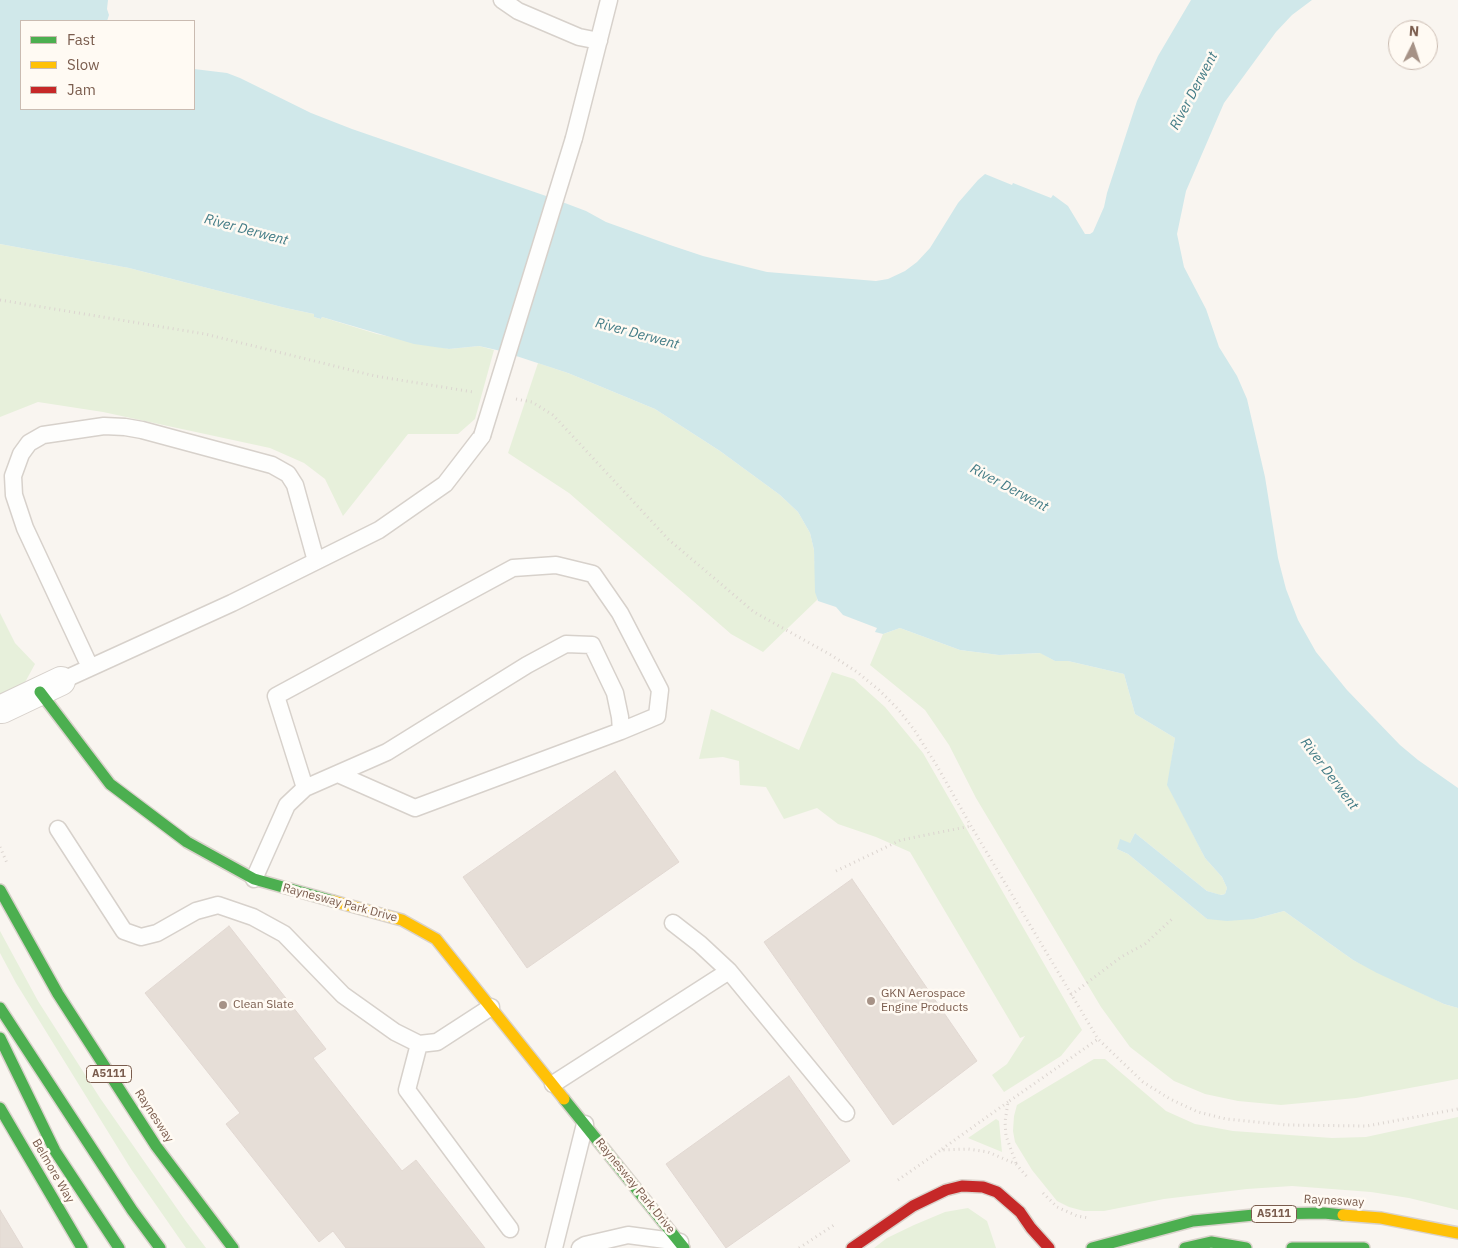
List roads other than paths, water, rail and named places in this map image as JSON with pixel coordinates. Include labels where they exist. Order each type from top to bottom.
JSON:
[{"type":"main road","name":"Raynesway Park Drive","points":[[50,686],[110,784],[187,842],[254,880],[402,920],[436,939],[682,1245]]},
{"type":"main road","name":"Raynesway","points":[[0,890],[58,994],[156,1146],[233,1248]]},
{"type":"main road","points":[[0,1008],[132,1210],[160,1248]]},
{"type":"main road","points":[[0,1038],[55,1150],[119,1248]]},
{"type":"main road","name":"Belmore Way","points":[[0,1108],[82,1248]]},
{"type":"main road","points":[[852,1248],[913,1206],[946,1190],[962,1186],[983,1187],[997,1192],[1020,1212],[1030,1228],[1049,1248]]},
{"type":"main road","name":"Raynesway","points":[[1092,1248],[1193,1221],[1264,1214],[1324,1213],[1381,1218],[1458,1233]]},
{"type":"main road","points":[[1185,1248],[1211,1242],[1246,1248]]},
{"type":"main road","points":[[1292,1248],[1364,1248]]},
{"type":"street","points":[[2,709],[50,686]]},
{"type":"lane","points":[[502,0],[518,11],[579,37],[599,41]]},
{"type":"lane","points":[[50,686],[232,603],[379,530],[446,484],[482,436],[574,138],[609,0]]},
{"type":"lane","points":[[90,667],[25,528],[14,495],[13,476],[21,454],[29,443],[43,435],[104,426],[125,427],[272,465],[288,474],[295,485],[316,562]]},
{"type":"lane","points":[[305,788],[276,696],[513,568],[556,565],[593,574],[620,613],[660,690],[657,716],[415,808],[338,774]]},
{"type":"lane","points":[[254,880],[287,805],[305,788],[387,752],[526,665],[566,644],[592,646],[615,693],[621,731]]},
{"type":"lane","points":[[58,829],[124,931],[141,937],[157,933],[196,911],[218,905],[253,917],[284,934],[343,995],[395,1032],[419,1044],[437,1042],[491,1007]]},
{"type":"lane","points":[[673,923],[700,944],[729,972],[846,1113]]},
{"type":"lane","points":[[553,1084],[729,972]]},
{"type":"lane","points":[[419,1044],[407,1090],[510,1229]]},
{"type":"lane","points":[[554,1248],[585,1124]]},
{"type":"lane","points":[[580,1248],[585,1245],[628,1235],[682,1245]]},
{"type":"water","name":"River Derwent","points":[[0,0],[108,0],[107,20],[20,20],[20,110],[195,110],[195,69],[227,73],[311,113],[352,129],[549,197],[586,211],[606,222],[703,256],[767,272],[876,281],[888,279],[905,271],[917,262],[930,248],[958,203],[985,174],[1051,198],[1053,195],[1068,206],[1085,234],[1090,234],[1093,232],[1104,207],[1137,101],[1158,56],[1191,0],[1312,0],[1292,15],[1276,32],[1224,103],[1186,191],[1177,234],[1184,267],[1206,309],[1219,347],[1237,376],[1247,399],[1265,477],[1278,558],[1286,589],[1298,620],[1316,652],[1347,690],[1400,745],[1458,788],[1458,1008],[1444,1004],[1353,960],[1284,911],[1254,919],[1227,921],[1207,919],[1128,854],[1117,849],[1120,839],[1130,843],[1135,833],[1207,891],[1221,895],[1225,894],[1227,888],[1222,877],[1205,858],[1167,785],[1175,738],[1135,714],[1124,674],[1068,661],[1055,661],[1040,653],[999,655],[960,650],[900,628],[883,634],[875,632],[877,628],[843,615],[836,607],[818,601],[815,592],[814,550],[810,533],[798,512],[780,495],[720,451],[655,409],[568,373],[501,351],[479,346],[449,349],[414,344],[322,317],[321,319],[314,317],[314,314],[129,268],[0,244]]},
{"type":"place","name":"GKN Aerospace Engine Products","points":[[871,1001]]},
{"type":"place","name":"Clean Slate","points":[[223,1005]]}]
